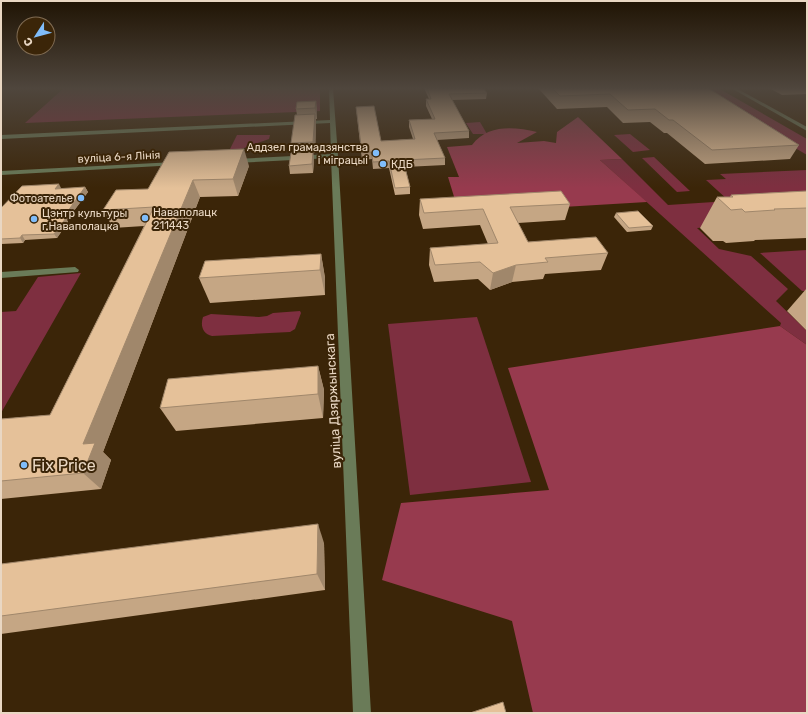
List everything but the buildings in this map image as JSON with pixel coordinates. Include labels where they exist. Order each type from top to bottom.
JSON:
[{"type":"street","points":[[1,137],[326,121]]},
{"type":"street","name":"вуліца Дзяржынскага","points":[[333,121],[362,713]]},
{"type":"street","points":[[792,121],[807,130]]},
{"type":"street","points":[[230,161],[335,156]]},
{"type":"street","name":"вуліца 6-я Лінія","points":[[1,173],[179,164]]},
{"type":"street","points":[[1,275],[75,270]]},
{"type":"shaded area","points":[[27,121],[66,121],[25,123]]},
{"type":"shaded area","points":[[572,121],[583,121],[622,159],[600,160],[647,202],[459,213],[448,177],[459,177],[447,147],[472,145],[478,138],[486,133],[494,130],[511,128],[537,132],[517,143],[544,141],[556,143],[557,132]]},
{"type":"shaded area","points":[[750,121],[776,121],[807,139],[807,155]]},
{"type":"shaded area","points":[[480,122],[487,134],[473,134],[466,123]]},
{"type":"shaded area","points":[[630,134],[650,150],[633,152],[614,135]]},
{"type":"shaded area","points":[[237,135],[270,135],[269,139],[241,149],[230,149]]},
{"type":"shaded area","points":[[654,157],[690,191],[677,192],[642,158]]},
{"type":"shaded area","points":[[622,159],[668,205],[729,201],[706,180],[726,179],[720,174],[807,170],[807,219],[697,228],[719,249],[751,256],[788,289],[776,301],[807,331],[807,345],[780,326],[781,323],[600,160]]},
{"type":"shaded area","points":[[807,250],[807,291],[802,291],[760,253]]},
{"type":"shaded area","points":[[81,273],[1,413],[1,312],[16,311],[38,277]]},
{"type":"shaded area","points":[[300,311],[301,313],[295,329],[290,332],[212,336],[204,331],[202,326],[203,317],[211,314],[259,317],[267,316],[273,313]]},
{"type":"shaded area","points":[[477,317],[531,482],[410,495],[388,324]]},
{"type":"shaded area","points":[[780,326],[807,345],[807,713],[533,713],[512,621],[382,580],[401,503],[549,490],[508,368]]},
{"type":"place","name":"Аддзел грамадзянства і міграцыі","points":[[376,153]]},
{"type":"place","name":"КДБ","points":[[383,164]]},
{"type":"place","name":"Фотоателье","points":[[81,198]]},
{"type":"place","name":"Наваполацк 211443","points":[[145,218]]},
{"type":"place","name":"Цэнтр культуры г.Наваполацка","points":[[34,219]]},
{"type":"place","name":"Fix Price","points":[[24,465]]}]
